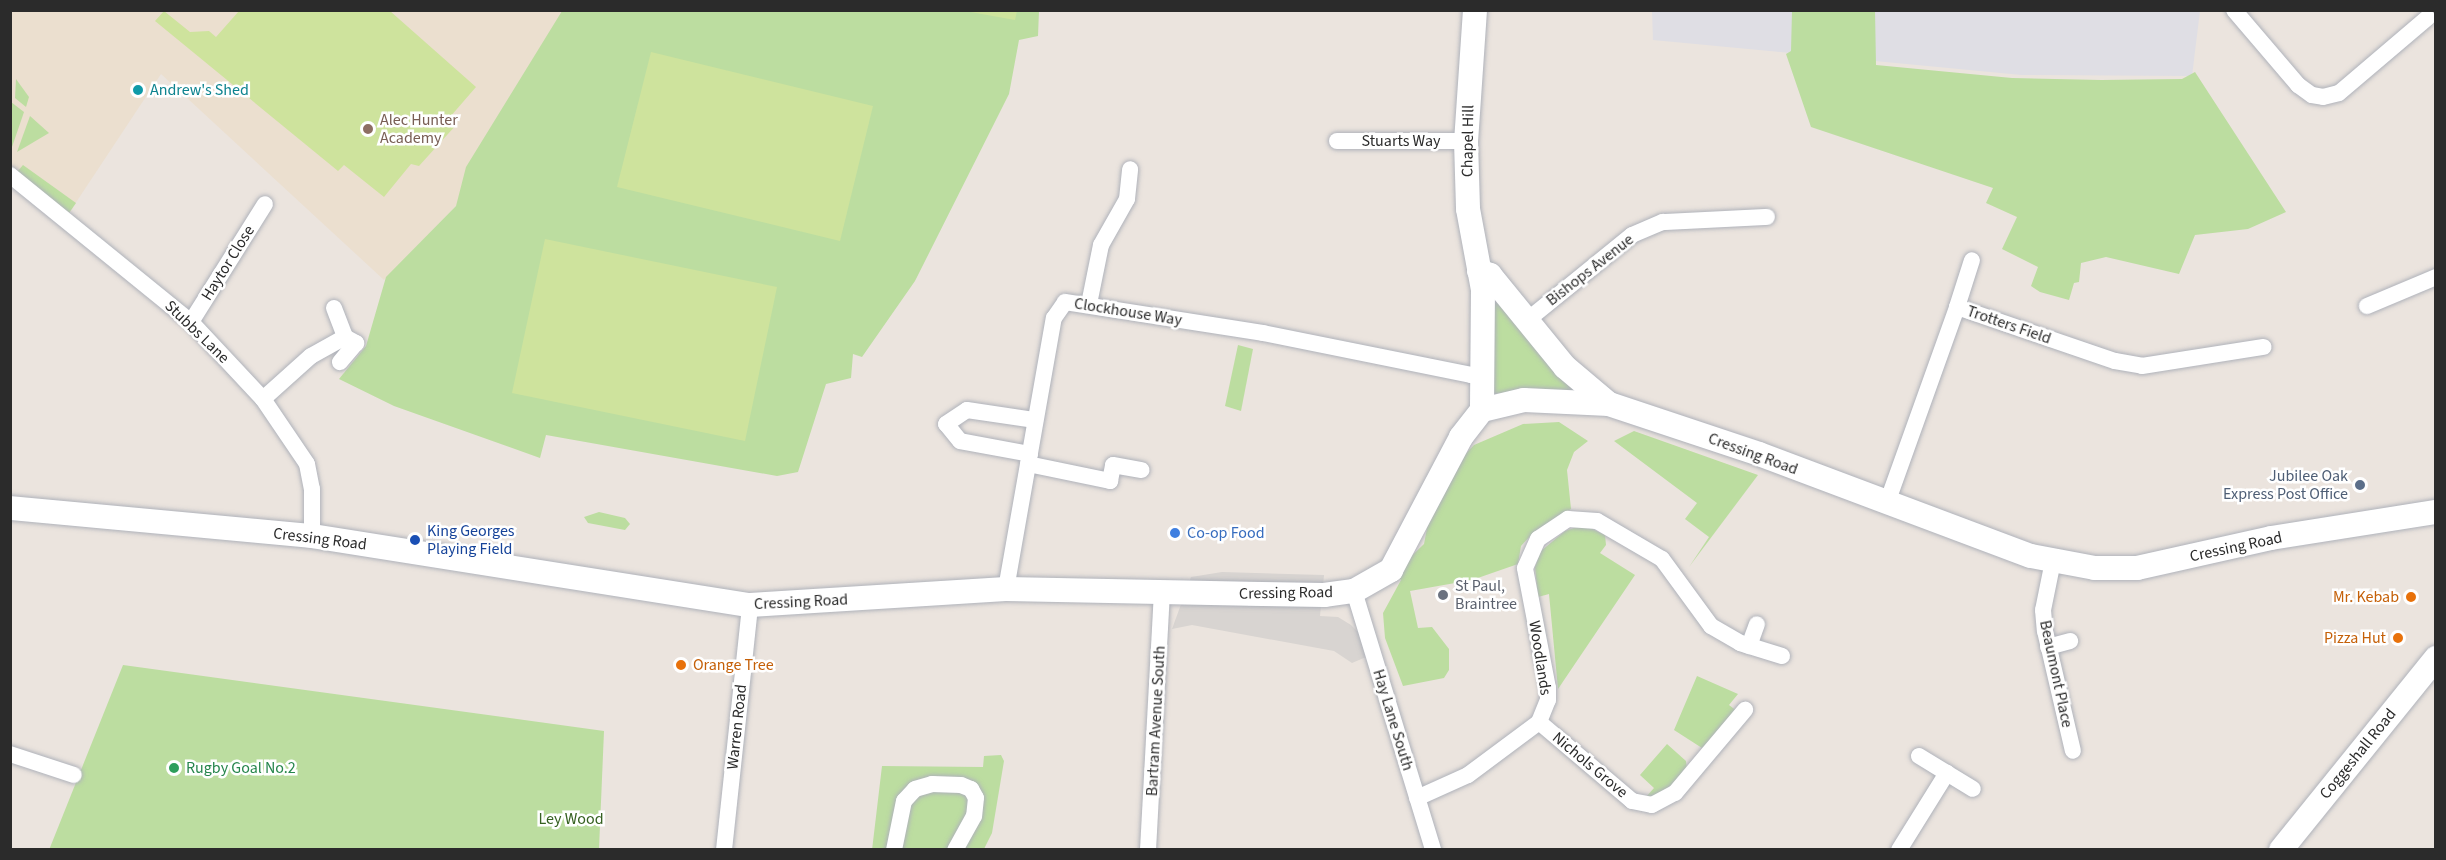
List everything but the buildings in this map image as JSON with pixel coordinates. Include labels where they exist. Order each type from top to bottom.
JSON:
[{"type":"street","name":"Chapel Hill","points":[[1476,10],[1466,141],[1468,209],[1483,290],[1480,373],[1482,410]]},
{"type":"street","points":[[2234,10],[2298,85],[2312,95],[2323,96],[2339,93],[2428,19]]},
{"type":"street","name":"Stuarts Way","points":[[1337,141],[1466,141]]},
{"type":"street","points":[[1089,304],[1101,245],[1127,199],[1130,169]]},
{"type":"street","name":"Stubbs Lane","points":[[11,178],[191,321],[263,399],[307,464],[312,489],[312,536]]},
{"type":"street","name":"Haytor Close","points":[[191,321],[265,204]]},
{"type":"street","name":"Bishops Avenue","points":[[1525,322],[1632,235],[1663,222],[1767,217]]},
{"type":"street","points":[[1957,307],[1972,260]]},
{"type":"street","points":[[1479,271],[1490,275],[1525,322],[1565,366],[1609,404]]},
{"type":"street","points":[[2367,306],[2436,277]]},
{"type":"street","name":"Clockhouse Way","points":[[1006,589],[1054,318],[1065,302],[1263,333],[1471,375],[1480,373]]},
{"type":"street","name":"Trotters Field","points":[[1887,503],[1957,307],[2115,361],[2142,366],[2264,347]]},
{"type":"street","points":[[334,308],[356,343],[340,362]]},
{"type":"street","points":[[263,399],[311,356],[349,329]]},
{"type":"street","name":"Cressing Road","points":[[10,508],[312,536],[750,605],[1006,589],[1277,597],[1354,591],[1391,570],[1461,437],[1482,410],[1524,400],[1609,404],[2053,561],[2137,568],[2271,538],[2436,512]]},
{"type":"street","points":[[1035,420],[967,410],[946,423],[960,441],[1110,481],[1113,465],[1142,470]]},
{"type":"street","name":"Woodlands","points":[[1539,722],[1548,700],[1548,688],[1525,578],[1529,552],[1548,530],[1581,517],[1597,521],[1671,567],[1710,626],[1749,646],[1782,656]]},
{"type":"street","name":"Beaumont Place","points":[[2053,561],[2043,610],[2048,647],[2073,751]]},
{"type":"street","name":"Hay Lane South","points":[[1354,591],[1433,849]]},
{"type":"street","name":"Bartram Avenue South","points":[[1148,849],[1162,592]]},
{"type":"street","name":"Warren Road","points":[[724,849],[750,605]]},
{"type":"street","points":[[1749,646],[1757,624]]},
{"type":"street","points":[[2048,647],[2070,641]]},
{"type":"street","name":"Coggeshall Road","points":[[2281,849],[2433,667]]},
{"type":"street","name":"Nichols Grove","points":[[1539,722],[1632,801],[1652,805],[1675,793],[1745,710]]},
{"type":"street","points":[[1417,798],[1468,775],[1539,722]]},
{"type":"street","points":[[10,754],[74,776]]},
{"type":"street","points":[[1919,756],[1973,789]]},
{"type":"street","points":[[1899,849],[1947,773]]},
{"type":"street","points":[[894,849],[904,801],[915,789],[932,784],[961,785],[971,789],[976,798],[974,816],[955,849]]},
{"type":"shaded area","name":"Alec Hunter Academy","points":[[10,11],[586,11],[487,174],[384,280],[161,74],[65,219],[11,175]]},
{"type":"shaded area","points":[[1652,11],[2200,11],[2192,76],[2022,75],[1653,40]]},
{"type":"shaded area","points":[[1222,572],[1324,575],[1320,616],[1338,617],[1351,625],[1362,636],[1366,657],[1352,663],[1334,651],[1192,625],[1172,629],[1191,577]]},
{"type":"green space","points":[[1875,10],[1876,65],[2012,78],[2101,80],[2182,79],[2195,72],[2286,212],[2248,229],[2195,235],[2179,274],[2106,257],[2081,263],[2079,282],[2074,283],[2069,300],[2040,292],[2031,286],[2038,267],[2002,249],[2017,217],[1986,203],[1993,188],[1811,127],[1786,54],[1791,51],[1792,11]]},
{"type":"green space","points":[[164,11],[190,32],[209,31],[216,37],[239,11],[390,11],[476,87],[450,117],[457,124],[419,166],[411,164],[384,197],[344,165],[338,171],[155,21]]},
{"type":"green space","points":[[562,11],[1039,11],[1038,36],[1019,40],[1009,94],[915,281],[862,357],[853,354],[851,378],[826,384],[798,472],[777,476],[546,435],[540,458],[394,406],[339,379],[366,346],[386,277],[456,206],[466,167]]},
{"type":"green space","points":[[965,11],[1017,11],[1015,20]]},
{"type":"green space","points":[[651,52],[873,106],[840,241],[617,187]]},
{"type":"green space","points":[[16,79],[29,97],[26,107],[15,98]]},
{"type":"green space","points":[[11,102],[24,112],[12,147],[10,135]]},
{"type":"green space","points":[[30,116],[49,133],[17,152]]},
{"type":"green space","points":[[23,165],[76,203],[67,216],[17,172]]},
{"type":"green space","points":[[545,239],[777,287],[745,441],[512,393]]},
{"type":"green space","points":[[1497,299],[1586,396],[1527,390],[1494,394],[1492,311]]},
{"type":"green space","points":[[1238,345],[1253,349],[1241,411],[1225,406]]},
{"type":"green space","points":[[1559,422],[1588,441],[1574,452],[1567,470],[1571,509],[1533,533],[1521,546],[1518,564],[1472,580],[1410,591],[1418,628],[1432,627],[1449,649],[1449,670],[1444,678],[1403,686],[1385,638],[1383,613],[1401,580],[1395,572],[1424,544],[1427,528],[1455,465],[1474,445],[1523,424]]},
{"type":"green space","points":[[1634,431],[1758,475],[1689,567],[1709,537],[1685,519],[1697,503],[1614,441]]},
{"type":"green space","points":[[599,512],[625,518],[630,524],[625,530],[588,523],[584,517]]},
{"type":"green space","points":[[1577,527],[1588,527],[1605,535],[1606,545],[1600,553],[1635,575],[1558,689],[1549,594],[1538,597],[1535,567],[1541,551],[1565,531]]},
{"type":"green space","name":"Ley Wood","points":[[123,665],[604,731],[599,849],[49,850]]},
{"type":"green space","points":[[1697,676],[1738,694],[1729,705],[1738,712],[1702,748],[1674,730]]},
{"type":"green space","points":[[1667,744],[1686,761],[1687,770],[1660,796],[1646,797],[1654,788],[1640,775]]},
{"type":"green space","points":[[1001,755],[1004,761],[992,833],[984,849],[872,850],[882,766],[983,767],[984,756]]},
{"type":"place","name":"Andrew's Shed","points":[[138,90]]},
{"type":"place","name":"Alec Hunter Academy","points":[[368,129]]},
{"type":"place","name":"Jubilee Oak Express Post Office","points":[[2360,485]]},
{"type":"place","name":"Co-op Food","points":[[1175,533]]},
{"type":"place","name":"King Georges Playing Field","points":[[415,540]]},
{"type":"place","name":"St Paul, Braintree","points":[[1443,595]]},
{"type":"place","name":"Mr. Kebab","points":[[2411,597]]},
{"type":"place","name":"Pizza Hut","points":[[2398,638]]},
{"type":"place","name":"Orange Tree","points":[[681,665]]},
{"type":"place","name":"Rugby Goal No.2","points":[[174,768]]}]
